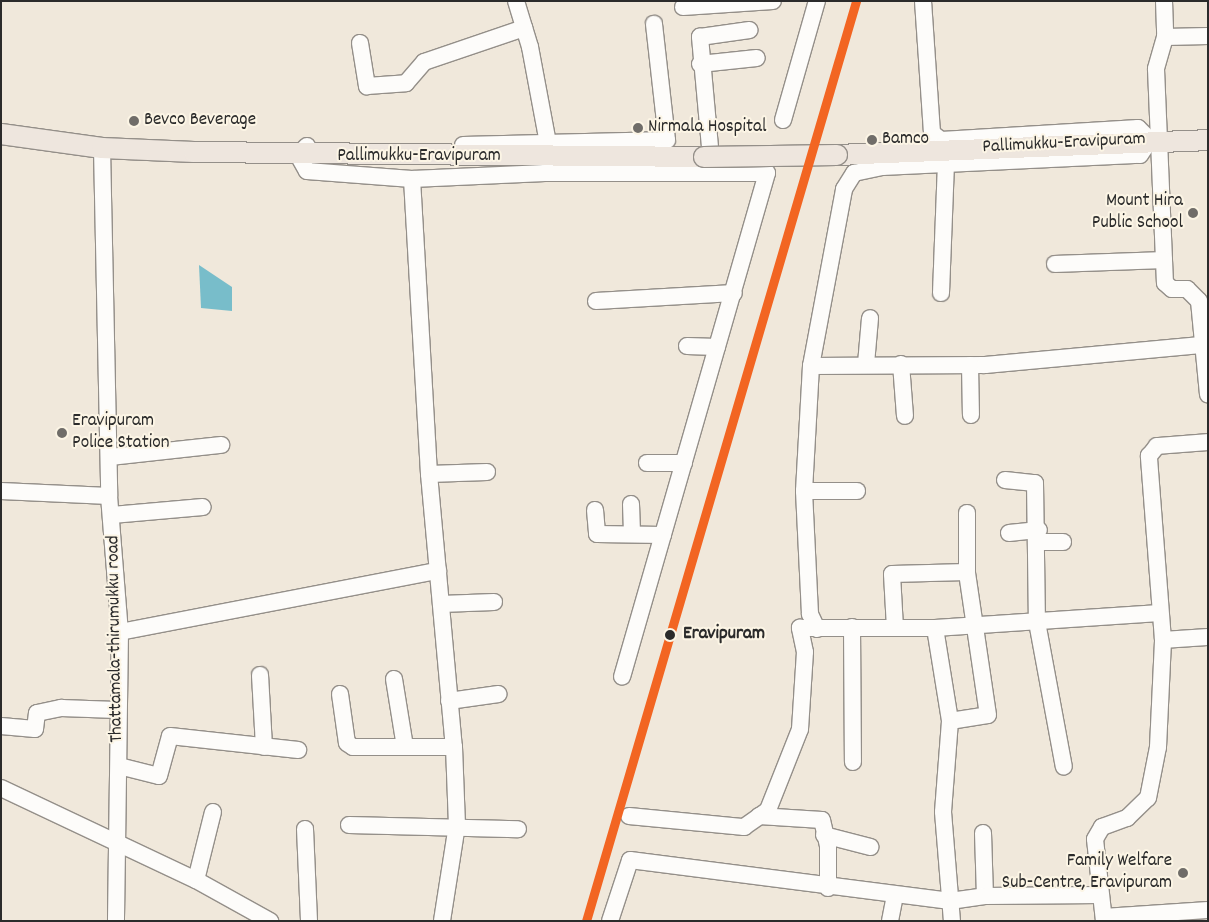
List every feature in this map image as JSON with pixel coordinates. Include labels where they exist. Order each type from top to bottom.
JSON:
[{"type":"main road","name":"Pallimukku-Eravipuram","points":[[1,134],[102,148],[298,155],[549,150],[837,155],[1150,140],[1208,140]]},
{"type":"street","points":[[516,1],[524,28],[549,150],[667,140],[654,24]]},
{"type":"street","points":[[683,7],[773,1]]},
{"type":"street","points":[[784,120],[817,1]]},
{"type":"street","points":[[923,1],[932,133],[941,140],[1138,128],[1150,140]]},
{"type":"street","points":[[1164,1],[1165,38],[1156,69],[1150,140],[1167,287],[1186,289],[1199,301],[1208,394]]},
{"type":"street","points":[[360,43],[367,86],[406,83],[424,62],[524,28]]},
{"type":"street","points":[[712,171],[700,64],[700,38],[750,30]]},
{"type":"street","points":[[1165,38],[1208,36]]},
{"type":"street","points":[[700,64],[757,58]]},
{"type":"street","points":[[817,629],[810,614],[804,491],[811,366],[844,189],[854,173],[882,166],[1140,155],[1150,140]]},
{"type":"street","name":"Thattamala-thirumukku road","points":[[102,148],[110,457],[109,496],[112,514],[120,632],[117,710],[121,844],[116,921]]},
{"type":"street","points":[[298,155],[307,171],[412,179],[712,171],[767,173],[622,677]]},
{"type":"street","points":[[941,292],[946,164]]},
{"type":"street","points":[[412,179],[429,474],[454,747],[457,825],[442,921]]},
{"type":"street","points":[[1055,264],[1164,260]]},
{"type":"street","points":[[596,301],[734,293]]},
{"type":"street","points":[[866,364],[870,318]]},
{"type":"street","points":[[811,366],[866,364],[970,365],[1203,334]]},
{"type":"street","points":[[688,346],[718,347]]},
{"type":"street","points":[[901,364],[905,416]]},
{"type":"street","points":[[970,365],[971,415]]},
{"type":"street","points":[[1206,914],[1104,919],[1095,840],[1102,827],[1127,818],[1148,798],[1158,747],[1163,640],[1148,456],[1157,446],[1208,442]]},
{"type":"street","points":[[110,457],[221,445]]},
{"type":"street","points":[[647,463],[684,463]]},
{"type":"street","points":[[429,474],[487,472]]},
{"type":"street","points":[[1005,480],[1035,483],[1039,536],[1037,622],[1064,767]]},
{"type":"street","points":[[1,491],[109,496]]},
{"type":"street","points":[[804,491],[857,491]]},
{"type":"street","points":[[631,504],[632,534]]},
{"type":"street","points":[[112,514],[203,507]]},
{"type":"street","points":[[596,510],[597,534],[663,535]]},
{"type":"street","points":[[950,721],[988,715],[973,625],[967,572],[967,513]]},
{"type":"street","points":[[1009,532],[1064,542]]},
{"type":"street","points":[[120,632],[438,571]]},
{"type":"street","points":[[894,628],[892,574],[967,572]]},
{"type":"street","points":[[441,604],[494,602]]},
{"type":"street","points":[[629,816],[744,826],[759,816],[775,798],[800,728],[805,652],[800,628],[935,628],[1160,613]]},
{"type":"street","points":[[852,627],[853,762]]},
{"type":"street","points":[[935,628],[950,721],[944,812],[952,921]]},
{"type":"street","points":[[1163,640],[1208,636]]},
{"type":"street","points":[[260,675],[264,747]]},
{"type":"street","points":[[394,679],[405,747]]},
{"type":"street","points":[[340,694],[346,742],[353,747],[454,747]]},
{"type":"street","points":[[449,701],[499,694]]},
{"type":"street","points":[[1,726],[35,729],[37,713],[61,708],[117,710]]},
{"type":"street","points":[[119,766],[160,776],[170,736],[298,750]]},
{"type":"street","points":[[1,788],[196,880],[270,921]]},
{"type":"street","points":[[196,880],[213,812]]},
{"type":"street","points":[[759,816],[822,820],[828,888]]},
{"type":"street","points":[[349,825],[457,825],[518,829]]},
{"type":"street","points":[[306,829],[309,921]]},
{"type":"street","points":[[983,832],[985,896]]},
{"type":"street","points":[[824,835],[870,847]]},
{"type":"street","points":[[610,921],[630,860],[828,888],[950,901],[985,896],[1100,896]]},
{"type":"street","points":[[890,921],[895,895]]},
{"type":"water","points":[[199,265],[232,287],[232,311],[201,308]]},
{"type":"transit line","points":[[586,921],[856,1]]},
{"type":"place","name":"Bevco Beverage","points":[[134,121]]},
{"type":"place","name":"Nirmala Hospital","points":[[638,128]]},
{"type":"place","name":"Bamco","points":[[872,140]]},
{"type":"place","name":"Mount Hira Public School","points":[[1193,213]]},
{"type":"place","name":"Eravipuram Police Station","points":[[62,433]]},
{"type":"place","name":"Eravipuram","points":[[670,635]]},
{"type":"place","name":"Family Welfare Sub-Centre, Eravipuram","points":[[1183,873]]}]
